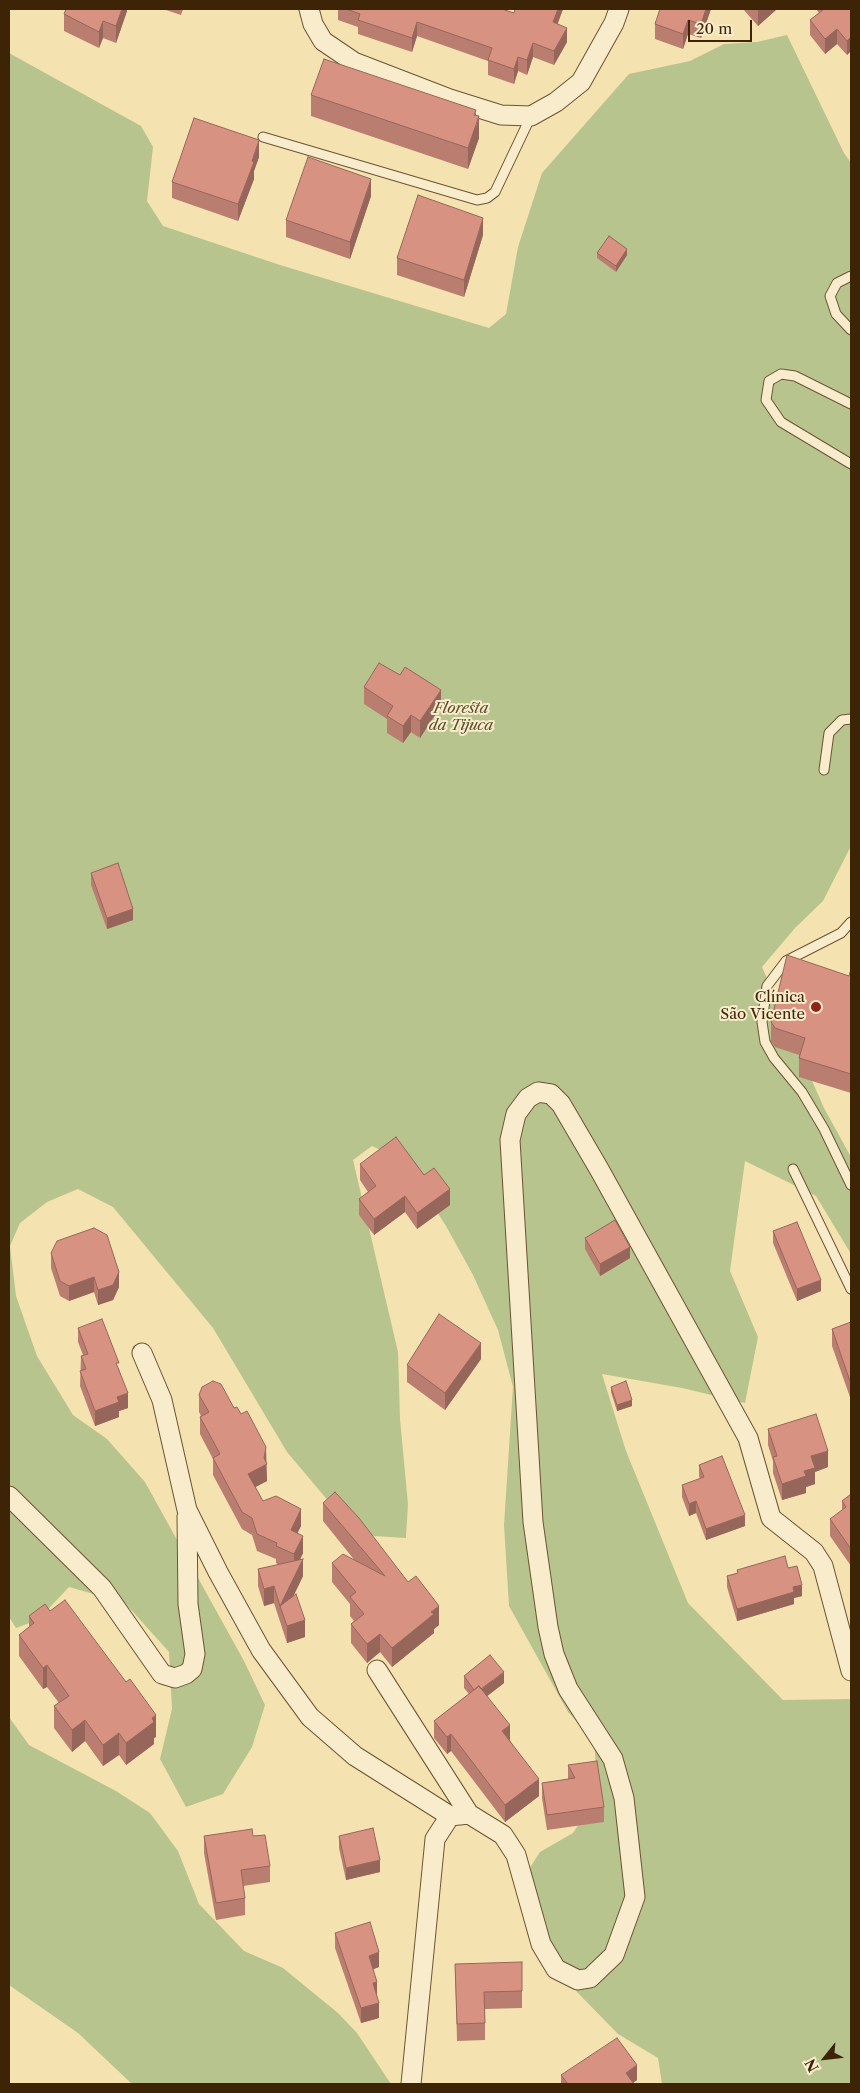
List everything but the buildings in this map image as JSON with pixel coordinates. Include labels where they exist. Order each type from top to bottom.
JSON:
[{"type":"street","points":[[309,9],[313,24],[323,40],[354,62],[450,99],[501,115],[531,116],[556,102],[581,82],[614,23],[619,9]]},
{"type":"street","points":[[376,1670],[469,1814],[503,1836],[516,1855],[541,1944],[556,1969],[578,1980],[590,1978],[614,1955],[635,1898],[624,1798],[613,1759],[568,1689],[554,1654],[548,1627],[533,1522],[510,1140],[516,1114],[528,1098],[538,1092],[551,1094],[561,1104],[738,1420],[756,1461],[771,1518],[814,1552],[823,1566],[851,1671]]},
{"type":"street","points":[[9,1496],[102,1588],[162,1674],[175,1678],[186,1674],[192,1668],[195,1654],[188,1604],[187,1510],[162,1400],[142,1353]]},
{"type":"street","points":[[187,1510],[218,1572],[261,1650],[310,1717],[355,1756],[450,1816],[469,1814]]},
{"type":"street","points":[[411,2084],[435,1839],[450,1816]]},
{"type":"lane","points":[[262,137],[477,200],[495,192],[531,116]]},
{"type":"lane","points":[[851,276],[837,283],[830,296],[836,314],[851,330]]},
{"type":"lane","points":[[851,404],[795,376],[781,374],[769,382],[766,400],[781,422],[851,464]]},
{"type":"lane","points":[[824,770],[830,733],[842,720],[851,719]]},
{"type":"lane","points":[[851,922],[841,933],[786,962],[767,986],[762,1022],[765,1042],[774,1058],[802,1092],[824,1129],[851,1185]]},
{"type":"lane","points":[[793,1169],[851,1289]]},
{"type":"green space","name":"Floresta da Tijuca","points":[[787,35],[844,153],[851,163],[851,846],[823,901],[795,928],[762,967],[824,1108],[851,1157],[851,1254],[816,1196],[745,1161],[730,1271],[758,1337],[745,1403],[682,1388],[602,1374],[626,1451],[688,1603],[783,1700],[851,1699],[851,2084],[662,2084],[658,2058],[618,2034],[577,1992],[544,1933],[522,1880],[540,1852],[573,1833],[598,1795],[594,1740],[568,1712],[509,1606],[504,1525],[513,1387],[498,1330],[473,1275],[446,1226],[426,1195],[395,1157],[372,1146],[353,1160],[398,1352],[400,1419],[408,1504],[406,1538],[357,1535],[287,1452],[213,1328],[113,1207],[78,1189],[47,1202],[20,1223],[10,1246],[16,1296],[37,1356],[73,1415],[107,1439],[145,1482],[244,1661],[265,1705],[252,1747],[223,1794],[186,1807],[160,1759],[172,1709],[169,1652],[125,1603],[69,1587],[38,1620],[16,1628],[9,1617],[9,53],[141,126],[153,147],[147,201],[163,226],[280,265],[489,328],[506,314],[518,247],[542,173],[629,74],[690,61],[724,44],[757,42]]},
{"type":"green space","points":[[9,1717],[29,1745],[116,1791],[150,1813],[178,1851],[199,1904],[244,1951],[283,1968],[338,2013],[357,2033],[391,2084],[132,2084],[78,2033],[9,1985]]},
{"type":"place","name":"Clínica São Vicente","points":[[816,1007]]}]
